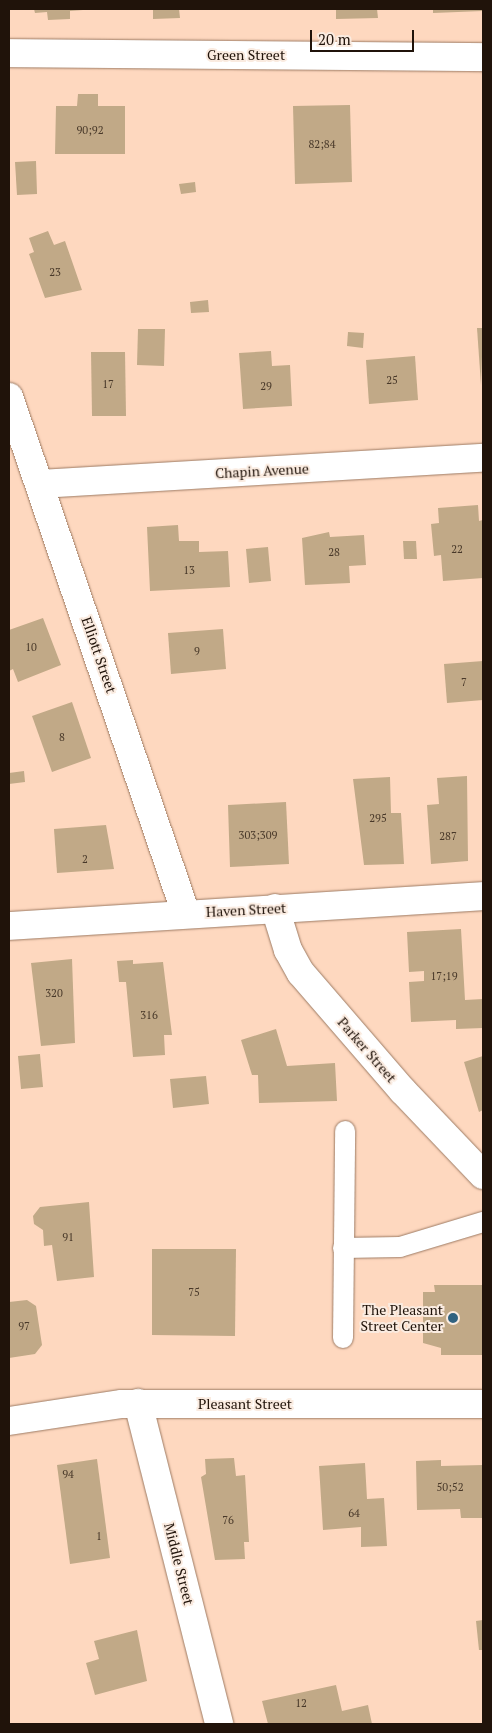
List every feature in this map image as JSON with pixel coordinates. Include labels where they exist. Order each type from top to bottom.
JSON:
[{"type":"street","name":"Green Street","points":[[9,53],[483,57]]},
{"type":"street","name":"Elliott Street","points":[[9,397],[41,484],[186,914]]},
{"type":"street","name":"Chapin Avenue","points":[[41,484],[483,458]]},
{"type":"street","name":"Haven Street","points":[[9,926],[483,896]]},
{"type":"street","name":"Parker Street","points":[[275,908],[288,950],[302,973],[403,1091],[483,1174]]},
{"type":"street","name":"Pleasant Street","points":[[9,1421],[138,1403],[483,1404]]},
{"type":"street","name":"Middle Street","points":[[138,1403],[219,1724]]},
{"type":"lane","points":[[343,1338],[345,1131]]},
{"type":"lane","points":[[344,1248],[400,1247],[483,1222]]},
{"type":"building","points":[[34,9],[83,10],[70,11],[70,19],[48,20],[47,12],[35,13]]},
{"type":"building","points":[[138,9],[179,9],[180,18],[153,19],[153,10]]},
{"type":"building","points":[[336,9],[377,9],[378,18],[336,19]]},
{"type":"building","points":[[433,9],[483,9],[483,11],[433,13]]},
{"type":"building","points":[[78,94],[98,94],[98,106],[125,106],[125,154],[55,154],[56,106],[77,106]]},
{"type":"building","points":[[350,105],[352,182],[295,184],[293,106]]},
{"type":"building","points":[[36,161],[37,194],[17,195],[15,162]]},
{"type":"building","points":[[195,182],[196,192],[181,194],[179,184]]},
{"type":"building","points":[[48,231],[54,245],[65,241],[82,290],[45,298],[29,254],[34,252],[29,238]]},
{"type":"building","points":[[208,300],[209,312],[191,313],[190,302]]},
{"type":"building","points":[[477,328],[483,328],[481,385]]},
{"type":"building","points":[[138,329],[165,329],[164,366],[137,365]]},
{"type":"building","points":[[348,332],[364,333],[363,348],[347,346]]},
{"type":"building","points":[[271,351],[272,366],[290,365],[292,406],[243,409],[239,353]]},
{"type":"building","points":[[91,352],[125,352],[126,416],[92,416]]},
{"type":"building","points":[[415,356],[418,400],[369,404],[366,360]]},
{"type":"building","points":[[478,505],[479,521],[483,520],[483,578],[443,581],[441,555],[434,556],[431,524],[439,523],[438,508]]},
{"type":"building","points":[[178,525],[179,541],[199,541],[199,552],[228,551],[230,587],[150,591],[147,527]]},
{"type":"building","points":[[329,532],[330,537],[364,535],[366,565],[349,566],[350,583],[305,585],[302,538]]},
{"type":"building","points":[[403,541],[416,541],[417,559],[404,559]]},
{"type":"building","points":[[268,547],[271,581],[249,583],[246,549]]},
{"type":"building","points":[[43,618],[61,665],[18,682],[13,669],[9,671],[9,630]]},
{"type":"building","points":[[223,629],[226,669],[171,674],[168,633]]},
{"type":"building","points":[[483,661],[483,700],[447,703],[444,664]]},
{"type":"building","points":[[72,702],[91,758],[52,772],[32,716]]},
{"type":"building","points":[[24,771],[25,782],[9,784],[9,773]]},
{"type":"building","points":[[467,776],[468,861],[431,864],[427,805],[439,804],[437,778]]},
{"type":"building","points":[[390,777],[391,813],[401,813],[404,864],[364,865],[353,779]]},
{"type":"building","points":[[286,802],[289,864],[230,867],[228,805]]},
{"type":"building","points":[[106,825],[114,869],[57,873],[54,829]]},
{"type":"building","points":[[461,929],[465,1000],[483,999],[483,1028],[456,1029],[456,1020],[411,1022],[409,982],[424,981],[424,971],[409,972],[407,932]]},
{"type":"building","points":[[72,959],[75,1043],[41,1046],[31,963]]},
{"type":"building","points":[[133,960],[133,964],[163,962],[172,1035],[164,1035],[165,1055],[133,1057],[126,982],[119,982],[117,961]]},
{"type":"building","points":[[276,1029],[287,1066],[335,1063],[337,1101],[259,1103],[258,1075],[252,1075],[241,1040]]},
{"type":"building","points":[[40,1054],[43,1087],[21,1089],[18,1056]]},
{"type":"building","points":[[483,1056],[483,1110],[479,1112],[464,1062]]},
{"type":"building","points":[[206,1076],[209,1104],[173,1108],[170,1079]]},
{"type":"building","points":[[89,1202],[94,1277],[57,1281],[52,1245],[44,1246],[43,1230],[34,1224],[33,1216],[40,1207]]},
{"type":"building","points":[[152,1249],[236,1249],[235,1336],[152,1335]]},
{"type":"building","name":"The Pleasant Street Center","points":[[434,1285],[483,1285],[483,1355],[441,1355],[441,1348],[423,1343],[423,1292],[435,1292]]},
{"type":"building","points":[[27,1300],[36,1306],[42,1345],[35,1354],[9,1358],[9,1302]]},
{"type":"building","points":[[234,1458],[236,1476],[245,1475],[249,1542],[244,1542],[245,1559],[215,1560],[201,1477],[206,1474],[205,1459]]},
{"type":"building","points":[[97,1459],[110,1558],[70,1564],[57,1465]]},
{"type":"building","points":[[441,1460],[441,1466],[483,1465],[483,1518],[461,1518],[460,1509],[417,1510],[416,1461]]},
{"type":"building","points":[[365,1463],[367,1499],[384,1498],[387,1546],[361,1547],[361,1527],[323,1530],[319,1466]]},
{"type":"building","points":[[483,1620],[483,1650],[479,1650],[476,1621]]},
{"type":"building","points":[[137,1630],[147,1681],[95,1695],[86,1663],[99,1659],[94,1641]]},
{"type":"building","points":[[336,1685],[342,1711],[368,1705],[372,1724],[268,1724],[262,1701]]},
{"type":"place","name":"The Pleasant Street Center","points":[[453,1318]]}]
